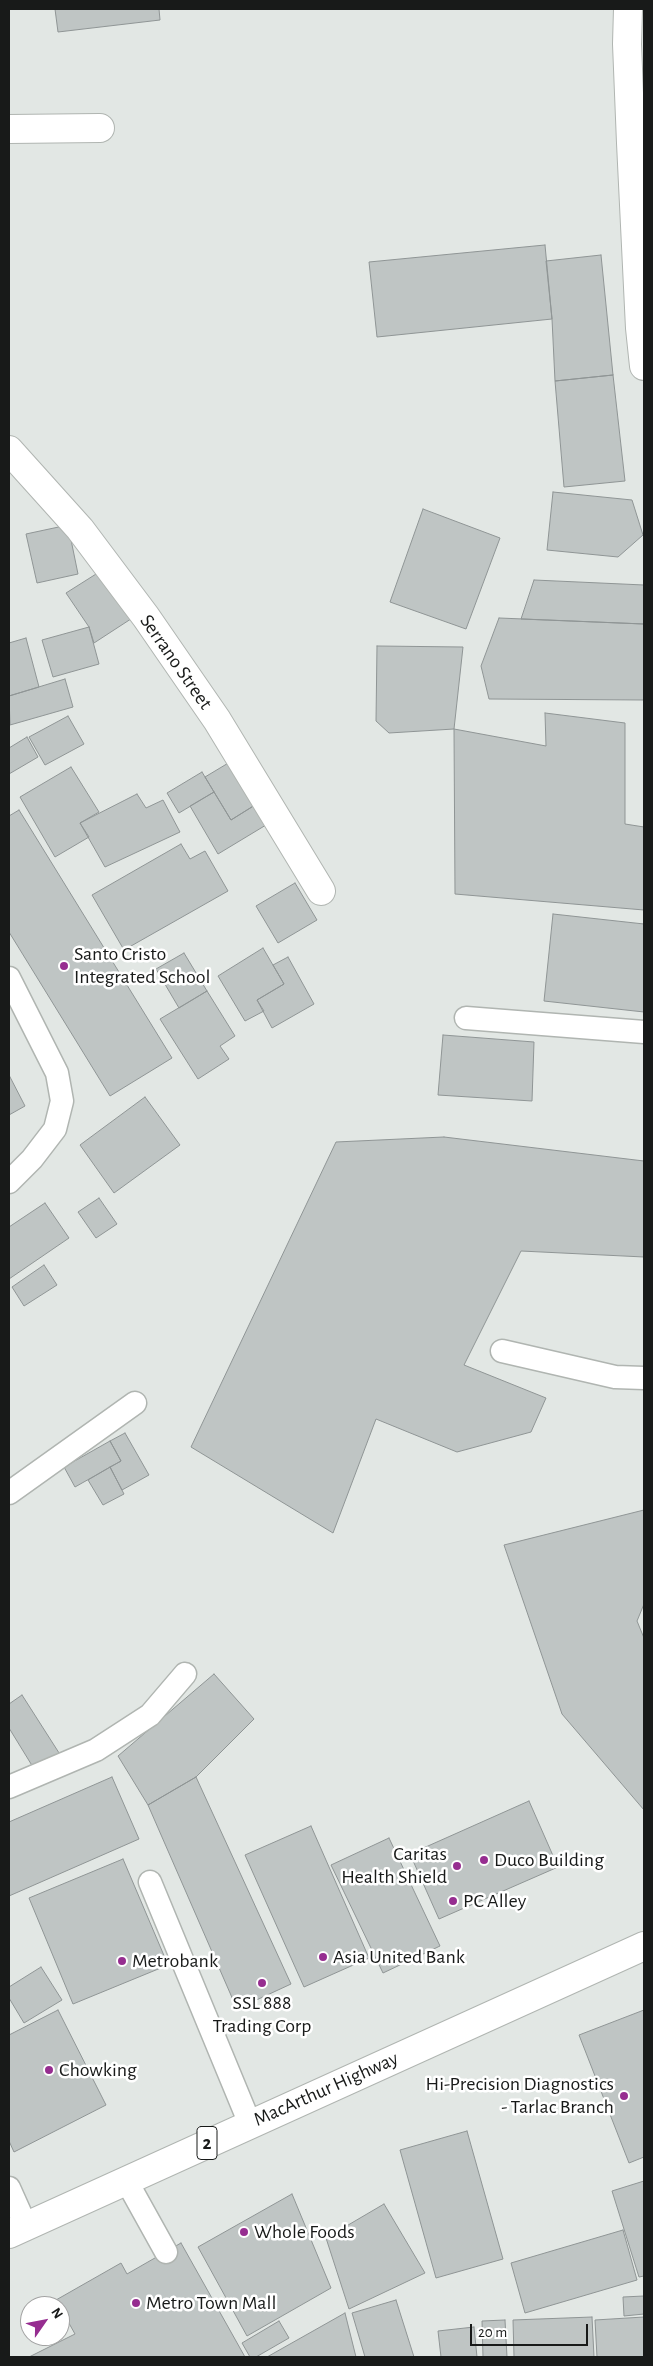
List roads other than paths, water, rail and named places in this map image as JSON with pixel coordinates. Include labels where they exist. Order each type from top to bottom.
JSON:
[{"type":"main road","points":[[628,9],[628,44],[641,262],[644,366]]},
{"type":"main road","points":[[9,129],[100,128]]},
{"type":"main road","name":"Serrano Street","points":[[9,450],[80,529],[146,617],[217,720],[321,891]]},
{"type":"main road","name":"MacArthur Highway","points":[[18,2230],[644,1946]]},
{"type":"lane","points":[[9,978],[57,1072],[62,1101],[55,1129],[32,1160],[9,1182]]},
{"type":"lane","points":[[466,1018],[644,1032]]},
{"type":"lane","points":[[502,1351],[615,1377],[644,1378]]},
{"type":"lane","points":[[9,1493],[135,1403]]},
{"type":"lane","points":[[9,1787],[96,1750],[150,1715],[185,1674]]},
{"type":"lane","points":[[150,1882],[250,2124]]},
{"type":"lane","points":[[126,2180],[166,2252]]},
{"type":"lane","points":[[9,2188],[18,2230]]},
{"type":"place","name":"Santo Cristo Integrated School","points":[[64,966]]},
{"type":"place","name":"Duco Building","points":[[484,1860]]},
{"type":"place","name":"Caritas Health Shield","points":[[457,1866]]},
{"type":"place","name":"PC Alley","points":[[453,1901]]},
{"type":"place","name":"Asia United Bank","points":[[323,1957]]},
{"type":"place","name":"Metrobank","points":[[122,1961]]},
{"type":"place","name":"SSL 888 Trading Corp","points":[[262,1983]]},
{"type":"place","name":"Chowking","points":[[49,2070]]},
{"type":"place","name":"Hi-Precision Diagnostics - Tarlac Branch","points":[[624,2096]]},
{"type":"place","name":"Whole Foods","points":[[244,2232]]},
{"type":"place","name":"Metro Town Mall","points":[[136,2303]]}]
